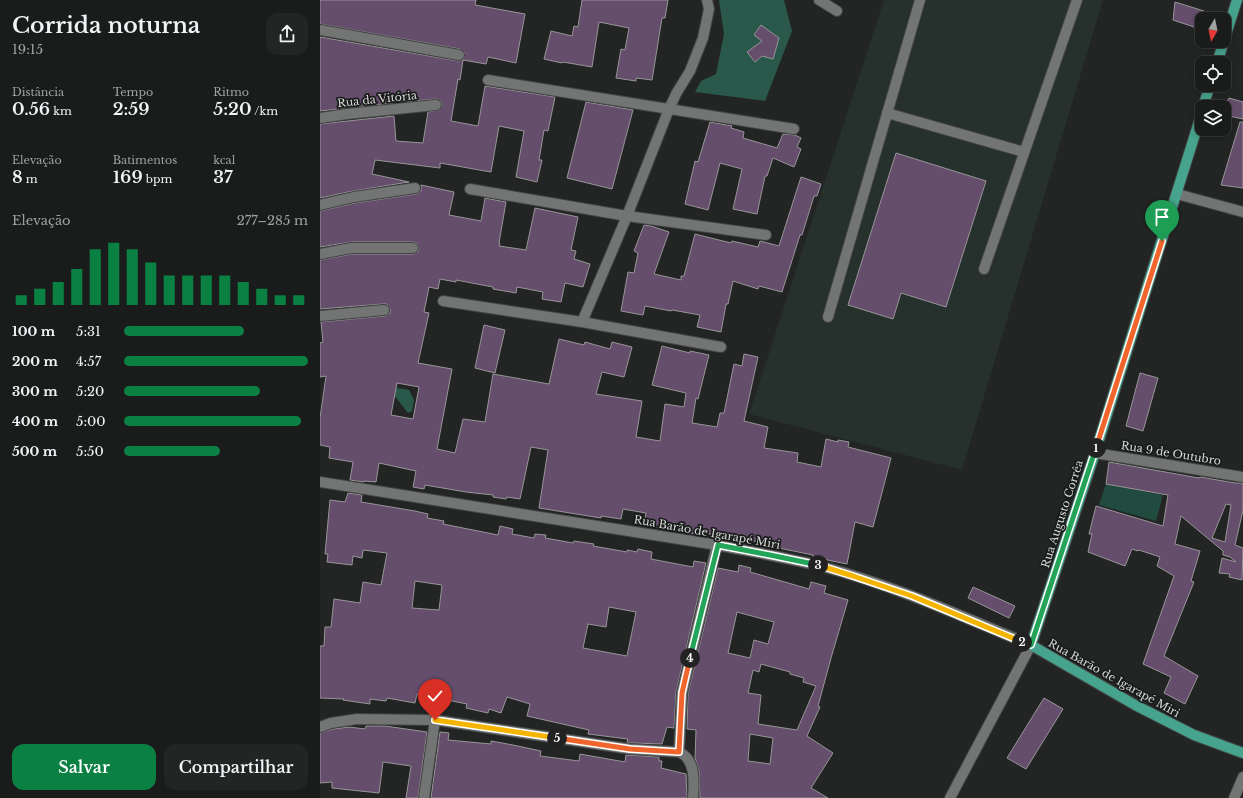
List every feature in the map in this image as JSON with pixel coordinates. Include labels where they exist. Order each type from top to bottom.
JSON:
[{"type":"main road","points":[[1219,56],[1237,0]]},
{"type":"main road","name":"Rua Augusto Corrêa","points":[[1031,645],[1095,453],[1195,135]]},
{"type":"main road","name":"Rua Barão de Igarapé Miri","points":[[1031,645],[1135,705],[1187,732],[1243,753]]},
{"type":"street","points":[[582,322],[627,216],[669,109],[690,70],[703,38],[709,9],[707,0]]},
{"type":"street","points":[[819,0],[838,11]]},
{"type":"street","points":[[828,317],[920,0]]},
{"type":"street","points":[[984,269],[1077,0]]},
{"type":"street","points":[[320,30],[459,55]]},
{"type":"street","points":[[488,80],[794,129]]},
{"type":"street","name":"Rua da Vitória","points":[[320,118],[436,105]]},
{"type":"street","points":[[887,113],[1024,152]]},
{"type":"street","points":[[320,205],[354,197],[416,188]]},
{"type":"street","points":[[470,189],[627,216],[766,235]]},
{"type":"street","points":[[1177,194],[1243,212]]},
{"type":"street","points":[[320,254],[351,248],[413,248]]},
{"type":"street","points":[[443,301],[582,322],[720,346]]},
{"type":"street","points":[[320,316],[384,310]]},
{"type":"street","name":"Rua 9 de Outubro","points":[[1095,453],[1243,477]]},
{"type":"street","name":"Rua Barão de Igarapé Miri","points":[[320,482],[718,545],[778,556],[824,567],[912,596],[1031,645]]},
{"type":"street","points":[[679,752],[682,693],[718,545]]},
{"type":"street","name":"Rua Augusto Corrêa","points":[[950,798],[1031,645]]},
{"type":"street","points":[[320,727],[330,723],[357,719],[435,720],[630,749],[679,752],[685,754],[692,768],[694,776],[693,798]]},
{"type":"street","points":[[424,798],[435,720]]},
{"type":"street","points":[[1234,798],[1243,777]]},
{"type":"shaded area","points":[[884,0],[1103,0],[962,470],[749,414]]},
{"type":"green space","points":[[719,0],[784,0],[792,31],[765,101],[695,92],[701,81],[716,74],[724,34]]},
{"type":"green space","points":[[374,384],[409,390],[414,400],[412,411],[408,413],[394,395]]},
{"type":"green space","points":[[1106,484],[1163,495],[1156,521],[1099,505]]},
{"type":"building","points":[[320,0],[476,0],[475,5],[525,14],[516,63],[488,57],[486,64],[463,60],[465,53],[460,49],[320,24]]},
{"type":"building","points":[[582,0],[668,0],[665,18],[662,18],[652,80],[636,78],[636,81],[616,78],[621,49],[625,50],[629,28],[599,22],[592,67],[544,59],[551,31],[572,36],[574,26],[578,27]]},
{"type":"building","points":[[1175,2],[1204,11],[1195,12],[1195,27],[1173,20]]},
{"type":"building","points":[[761,25],[779,38],[773,59],[762,56],[755,62],[747,52],[762,41],[754,35]]},
{"type":"building","points":[[320,37],[458,61],[463,60],[460,80],[458,79],[451,121],[478,126],[485,86],[555,97],[548,131],[544,130],[539,160],[542,160],[537,182],[516,177],[524,131],[499,126],[491,172],[440,163],[440,168],[375,160],[372,174],[409,182],[320,198],[320,124],[394,116],[396,141],[423,143],[428,112],[439,110],[442,105],[441,101],[436,99],[404,102],[393,101],[393,103],[320,111]]},
{"type":"building","points":[[1229,98],[1243,102],[1243,119],[1231,116],[1231,100],[1228,100]]},
{"type":"building","points":[[586,102],[633,110],[612,189],[567,178]]},
{"type":"building","points":[[710,122],[732,126],[731,128],[744,132],[743,138],[777,148],[783,134],[795,135],[801,138],[797,147],[801,149],[794,167],[773,158],[767,176],[765,176],[757,214],[733,209],[742,169],[720,163],[708,210],[685,204],[695,161],[698,162]]},
{"type":"building","points":[[1240,122],[1243,122],[1243,188],[1221,185]]},
{"type":"building","points":[[896,153],[986,181],[946,307],[901,293],[893,319],[848,305]]},
{"type":"building","points":[[801,177],[821,184],[817,196],[814,196],[782,292],[759,286],[758,289],[733,281],[728,304],[726,304],[721,332],[697,327],[700,315],[645,306],[643,315],[621,311],[628,272],[634,273],[638,253],[634,251],[644,225],[669,232],[654,274],[681,280],[681,276],[684,276],[695,234],[731,243],[732,241],[758,247],[760,241],[779,246]]},
{"type":"building","points":[[421,185],[454,192],[449,215],[481,221],[485,198],[506,202],[499,246],[526,250],[535,208],[578,217],[571,250],[576,251],[574,259],[590,264],[583,287],[565,283],[561,302],[542,299],[543,292],[517,287],[516,293],[456,280],[456,282],[440,279],[438,289],[429,287],[424,312],[429,313],[418,363],[452,369],[437,449],[455,453],[463,419],[485,422],[493,374],[549,384],[559,339],[584,345],[585,342],[610,349],[612,342],[632,347],[624,377],[602,372],[596,394],[642,401],[636,437],[660,441],[665,404],[684,407],[686,393],[652,385],[662,346],[690,353],[690,351],[709,355],[698,399],[696,398],[692,423],[717,427],[720,413],[724,413],[734,364],[742,366],[744,354],[758,357],[744,421],[768,427],[764,448],[798,453],[797,462],[821,467],[826,439],[838,442],[838,440],[849,442],[848,447],[891,458],[873,527],[855,522],[847,564],[764,545],[765,543],[697,532],[697,534],[644,524],[646,513],[623,509],[621,519],[601,516],[601,518],[539,508],[548,450],[531,447],[520,499],[507,497],[506,499],[493,497],[493,495],[425,485],[424,489],[413,487],[416,471],[379,463],[376,482],[350,480],[353,462],[329,458],[330,447],[320,445],[320,418],[326,376],[320,377],[320,343],[323,342],[321,322],[385,316],[390,313],[390,309],[387,304],[383,304],[320,309],[320,260],[352,254],[413,254],[418,252],[419,248],[417,243],[413,242],[351,242],[320,247],[320,211],[355,203],[416,194],[421,191]],"holes":[[[397,383],[419,387],[413,419],[391,415]]]},
{"type":"building","points":[[484,325],[505,330],[495,373],[475,368]]},
{"type":"building","points":[[1140,373],[1158,378],[1143,431],[1126,426]]},
{"type":"building","points":[[1109,462],[1199,478],[1243,483],[1243,510],[1235,545],[1243,548],[1242,580],[1229,577],[1230,574],[1219,573],[1222,558],[1236,562],[1230,557],[1223,555],[1223,551],[1181,516],[1175,544],[1200,551],[1191,581],[1194,582],[1164,656],[1198,676],[1185,704],[1164,693],[1171,677],[1143,664],[1174,576],[1157,566],[1160,557],[1139,550],[1132,549],[1125,566],[1088,552],[1092,534],[1089,534],[1096,506],[1163,526],[1168,495],[1106,484]],"holes":[[[1226,504],[1231,505],[1225,542],[1212,538]]]},
{"type":"building","points":[[348,493],[362,495],[361,502],[428,514],[427,518],[444,521],[443,524],[498,535],[500,526],[513,529],[512,534],[534,538],[535,534],[546,535],[545,538],[573,543],[574,541],[594,544],[593,546],[627,552],[627,550],[637,552],[638,549],[652,552],[651,559],[693,567],[694,561],[706,563],[676,692],[674,728],[667,727],[662,744],[631,743],[627,742],[628,739],[588,734],[589,730],[527,716],[530,704],[507,697],[501,713],[489,709],[488,713],[466,708],[467,704],[417,694],[415,703],[387,698],[386,701],[370,699],[370,704],[343,700],[344,699],[320,698],[320,646],[324,646],[325,627],[331,627],[334,599],[360,603],[363,582],[381,585],[387,553],[363,550],[362,558],[353,556],[352,565],[327,562],[328,554],[325,554],[330,500],[345,502]],"holes":[[[415,581],[442,585],[439,610],[412,608]],[[609,607],[636,612],[627,656],[583,648],[588,624],[606,627]]]},
{"type":"building","points":[[739,565],[751,568],[750,572],[809,589],[811,582],[826,586],[824,593],[848,600],[818,706],[820,707],[807,736],[833,753],[811,788],[828,798],[700,798],[699,771],[695,758],[696,730],[687,729],[688,694],[718,568],[738,572]],"holes":[[[737,612],[774,622],[768,644],[754,640],[750,658],[728,653]],[[761,664],[790,672],[790,674],[804,678],[803,682],[816,686],[797,730],[758,724],[761,695],[748,693],[753,670],[759,672]],[[750,734],[773,738],[770,764],[748,761]]]},
{"type":"building","points":[[973,587],[1015,606],[1009,618],[968,598]]},
{"type":"building","points":[[1044,698],[1063,709],[1026,769],[1007,758]]},
{"type":"building","points":[[366,726],[385,726],[427,732],[418,798],[406,798],[411,766],[383,762],[379,793],[332,788],[332,782],[320,783],[320,733],[333,729],[349,727],[365,729]]},
{"type":"building","points":[[440,732],[449,733],[448,740],[491,744],[491,741],[541,751],[540,756],[579,761],[580,754],[625,762],[626,755],[659,757],[659,761],[662,761],[661,768],[686,774],[687,798],[431,798]]},
{"type":"route","points":[[435,720],[630,749],[679,752],[682,693],[718,545],[824,567],[853,576],[912,596],[1031,645],[1095,453],[1162,241]]}]
